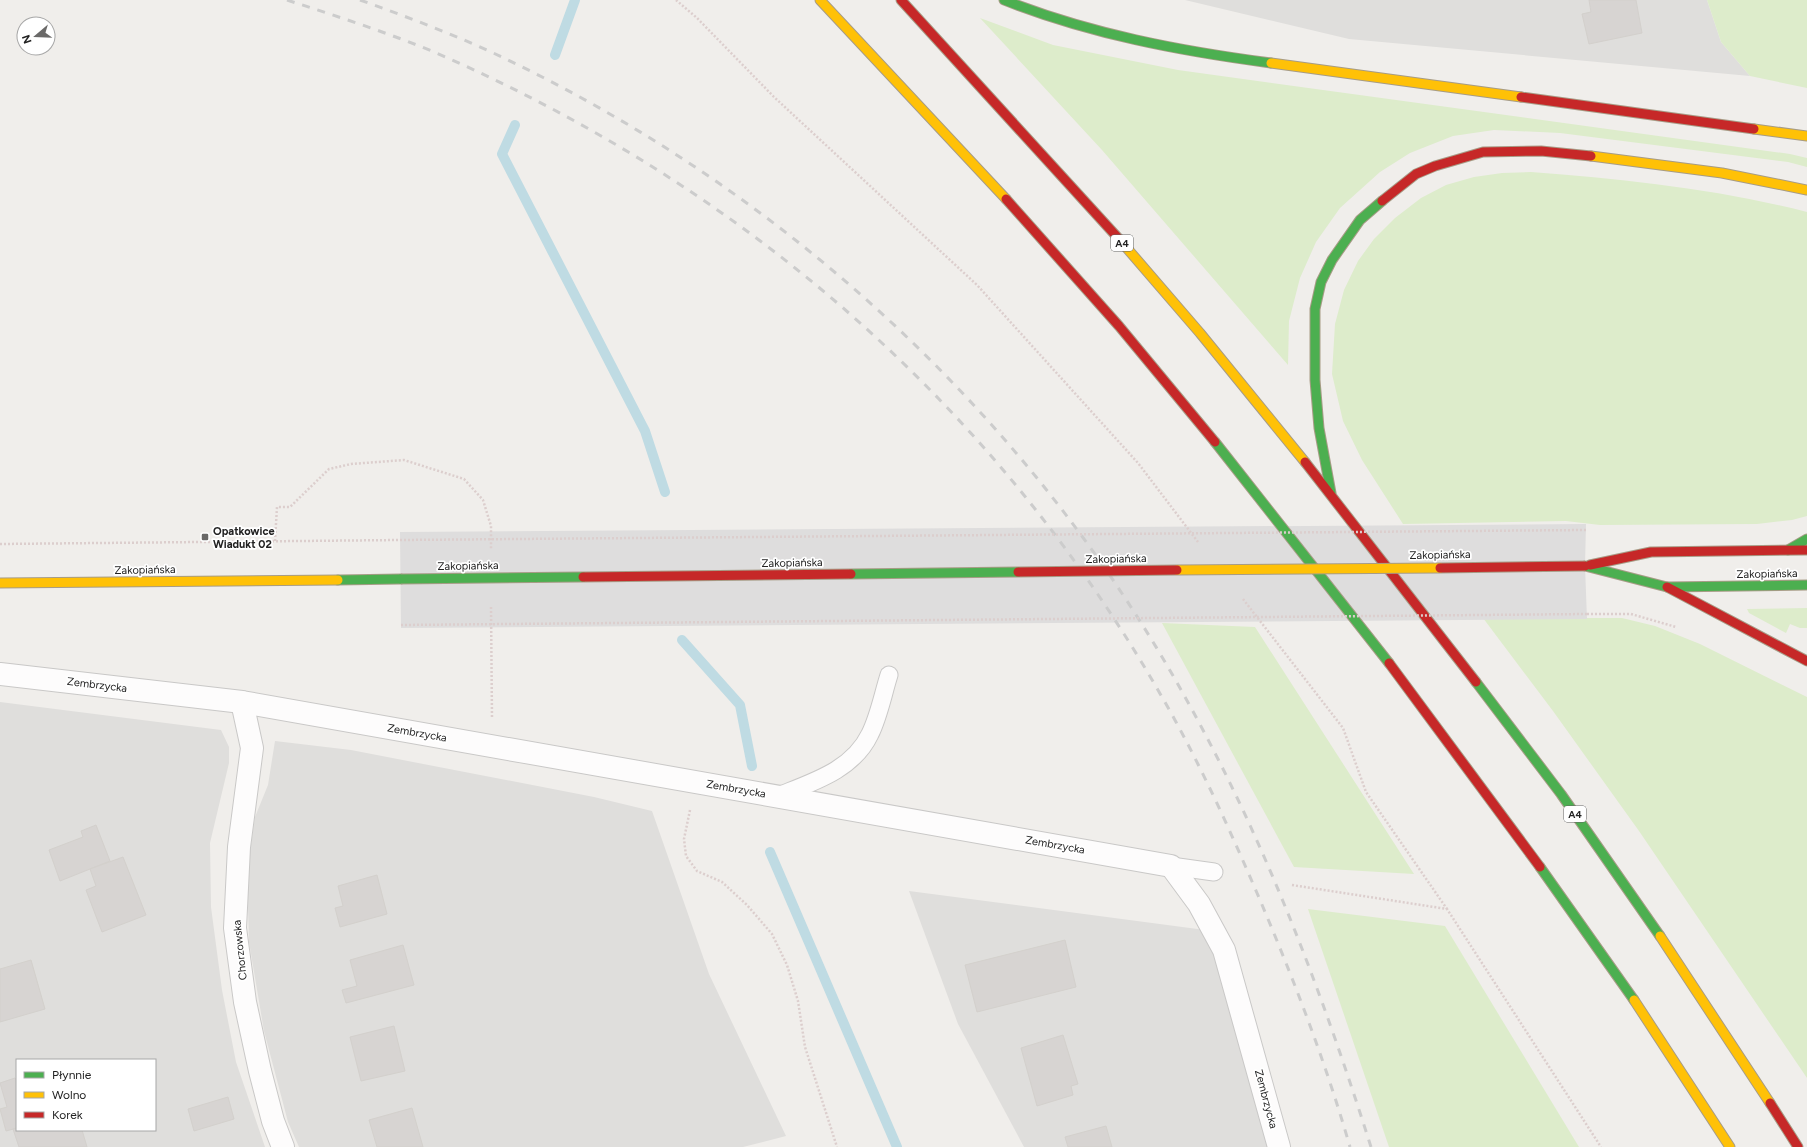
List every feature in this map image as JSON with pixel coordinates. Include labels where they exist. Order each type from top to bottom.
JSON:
[{"type":"main road","points":[[820,0],[1010,204],[1120,327],[1354,616],[1520,836],[1582,925],[1730,1147]]},
{"type":"main road","name":"A4","points":[[901,0],[1013,121],[1141,265],[1201,335],[1332,496],[1498,710],[1561,795],[1690,980],[1798,1147]]},
{"type":"main road","points":[[1004,0],[1053,19],[1141,42],[1219,55],[1807,136]]},
{"type":"main road","points":[[1332,496],[1319,428],[1315,380],[1315,309],[1321,282],[1332,260],[1360,220],[1395,189],[1416,174],[1435,166],[1483,152],[1541,151],[1610,158],[1722,173],[1807,190]]},
{"type":"main road","points":[[1788,550],[1807,539]]},
{"type":"main road","name":"Zakopiańska","points":[[0,583],[1585,566],[1651,552],[1807,550]]},
{"type":"main road","name":"Zakopiańska","points":[[1585,566],[1667,587],[1807,585]]},
{"type":"main road","points":[[1667,587],[1807,661]]},
{"type":"street","name":"Zembrzycka","points":[[0,674],[242,702],[1171,866],[1199,904],[1224,950],[1279,1147]]},
{"type":"street","name":"Chorzowska","points":[[242,702],[252,748],[239,847],[235,928],[245,1002],[260,1071],[274,1122],[283,1147]]},
{"type":"lane","points":[[778,796],[832,774],[855,755],[870,734],[889,675]]},
{"type":"lane","points":[[1171,866],[1214,872]]},
{"type":"path","points":[[676,0],[697,18],[774,97],[977,285],[1138,463],[1201,545]]},
{"type":"path","points":[[275,541],[277,507],[290,507],[329,469]]},
{"type":"path","points":[[0,544],[1586,530]]},
{"type":"path","points":[[1240,596],[1343,728],[1366,792],[1447,909],[1601,1147]]},
{"type":"path","points":[[401,625],[1631,614],[1683,629]]},
{"type":"path","points":[[696,782],[684,839],[686,856],[697,871],[722,882],[747,905],[772,934],[787,965],[798,1001],[805,1047],[837,1147]]},
{"type":"path","points":[[1292,886],[1447,909]]},
{"type":"shaded area","points":[[1185,0],[1707,0],[1721,42],[1750,76],[1349,39]]},
{"type":"shaded area","points":[[0,702],[221,730],[229,747],[229,763],[210,843],[211,907],[222,990],[236,1062],[265,1147],[0,1147]]},
{"type":"shaded area","points":[[275,741],[351,750],[594,797],[652,811],[709,974],[786,1136],[743,1147],[299,1147],[288,1122],[264,1031],[249,942],[247,873],[255,817],[268,785]]},
{"type":"shaded area","points":[[909,891],[1205,930],[1221,958],[1273,1147],[1024,1147],[958,1024]]},
{"type":"green space","points":[[1707,0],[1807,0],[1807,88],[1750,76],[1721,42]]},
{"type":"green space","points":[[980,18],[1053,45],[1178,70],[1790,154],[1807,158],[1807,167],[1788,162],[1560,133],[1494,130],[1453,136],[1410,153],[1380,172],[1340,208],[1316,242],[1300,278],[1289,321],[1288,365],[1102,150]]},
{"type":"green space","points":[[1531,172],[1601,178],[1705,191],[1807,212],[1807,516],[1792,520],[1757,524],[1600,525],[1566,521],[1403,524],[1362,460],[1343,421],[1332,374],[1335,324],[1344,290],[1358,261],[1374,239],[1395,218],[1421,198],[1446,185],[1474,177],[1502,173]]},
{"type":"green space","points":[[1807,608],[1807,628],[1800,628],[1790,624],[1786,633],[1749,613],[1747,609]]},
{"type":"green space","points":[[1483,618],[1622,618],[1655,626],[1700,644],[1807,697],[1807,1078],[1639,831],[1553,711]]},
{"type":"green space","points":[[1162,623],[1255,627],[1414,874],[1294,867]]},
{"type":"green space","points":[[1308,909],[1445,926],[1579,1147],[1389,1147]]},
{"type":"pier","points":[[1586,524],[1585,566],[1587,619],[401,628],[400,532]]},
{"type":"building","points":[[1589,0],[1636,0],[1642,33],[1589,44],[1582,14],[1591,12]]},
{"type":"building","points":[[96,825],[110,861],[60,881],[49,850],[83,837],[81,831]]},
{"type":"building","points":[[123,857],[146,915],[102,932],[86,890],[96,886],[90,869]]},
{"type":"building","points":[[377,875],[387,914],[340,927],[335,908],[343,906],[338,886]]},
{"type":"building","points":[[1065,940],[1076,987],[977,1012],[965,965]]},
{"type":"building","points":[[403,945],[414,985],[346,1003],[342,990],[357,986],[350,960]]},
{"type":"building","points":[[31,960],[45,1009],[0,1022],[0,969]]},
{"type":"building","points":[[394,1026],[405,1071],[361,1081],[350,1037]]},
{"type":"building","points":[[1063,1035],[1078,1084],[1071,1086],[1073,1095],[1037,1106],[1021,1048]]},
{"type":"building","points":[[15,1078],[16,1080],[16,1128],[6,1131],[0,1109],[7,1107],[0,1083]]},
{"type":"building","points":[[228,1097],[234,1119],[194,1131],[188,1109]]},
{"type":"building","points":[[412,1108],[423,1147],[377,1147],[369,1120]]},
{"type":"building","points":[[1106,1126],[1112,1147],[1068,1147],[1065,1137]]},
{"type":"building","points":[[16,1128],[16,1131],[82,1131],[87,1147],[19,1147],[13,1129]]},
{"type":"waterway","points":[[555,55],[575,0]]},
{"type":"waterway","points":[[515,125],[502,154],[645,431],[665,492]]},
{"type":"waterway","points":[[682,640],[740,705],[752,766]]},
{"type":"waterway","points":[[770,852],[897,1147]]},
{"type":"railway","points":[[287,0],[379,31],[434,52],[550,108],[661,172],[764,244],[862,324],[952,412],[1034,508],[1109,611],[1176,722],[1198,764],[1228,828],[1283,955],[1319,1050],[1350,1147]]},
{"type":"railway","points":[[360,0],[454,36],[508,60],[612,115],[712,179],[807,249],[896,327],[979,411],[1055,501],[1124,596],[1185,697],[1214,751],[1241,806],[1290,918],[1333,1031],[1371,1147]]},
{"type":"traffic: fast","points":[[1004,0],[1036,12],[1102,32],[1169,47],[1271,63]]},
{"type":"traffic: fast","points":[[1331,493],[1319,428],[1315,380],[1315,309],[1321,282],[1332,260],[1360,220],[1382,201]]},
{"type":"traffic: fast","points":[[1215,442],[1389,663]]},
{"type":"traffic: fast","points":[[1788,550],[1807,539]]},
{"type":"traffic: fast","points":[[1585,566],[1667,587],[1807,585]]},
{"type":"traffic: fast","points":[[851,574],[1018,572]]},
{"type":"traffic: fast","points":[[401,579],[583,577]]},
{"type":"traffic: fast","points":[[338,580],[401,579]]},
{"type":"traffic: fast","points":[[1476,682],[1561,794],[1660,936]]},
{"type":"traffic: fast","points":[[1540,867],[1634,1000]]},
{"type":"traffic: slow","points":[[820,0],[1006,199]]},
{"type":"traffic: slow","points":[[1271,63],[1521,97]]},
{"type":"traffic: slow","points":[[1754,129],[1807,136]]},
{"type":"traffic: slow","points":[[1591,156],[1722,173],[1807,190]]},
{"type":"traffic: slow","points":[[1119,239],[1200,333],[1305,462]]},
{"type":"traffic: slow","points":[[1177,570],[1440,568]]},
{"type":"traffic: slow","points":[[0,583],[338,580]]},
{"type":"traffic: slow","points":[[1660,936],[1770,1103]]},
{"type":"traffic: slow","points":[[1634,1000],[1730,1147]]},
{"type":"traffic: jam","points":[[901,0],[1119,239]]},
{"type":"traffic: jam","points":[[1521,97],[1754,129]]},
{"type":"traffic: jam","points":[[1382,201],[1416,174],[1435,166],[1483,152],[1541,151],[1591,156]]},
{"type":"traffic: jam","points":[[1006,199],[1119,326],[1215,442]]},
{"type":"traffic: jam","points":[[1305,462],[1476,682]]},
{"type":"traffic: jam","points":[[1590,565],[1651,552],[1807,550]]},
{"type":"traffic: jam","points":[[1440,568],[1585,566]]},
{"type":"traffic: jam","points":[[1018,572],[1177,570]]},
{"type":"traffic: jam","points":[[583,577],[851,574]]},
{"type":"traffic: jam","points":[[1667,587],[1807,661]]},
{"type":"traffic: jam","points":[[1389,663],[1540,867]]},
{"type":"traffic: jam","points":[[1770,1103],[1798,1147]]},
{"type":"place","name":"Opatkowice Wiadukt 02","points":[[205,537]]}]
